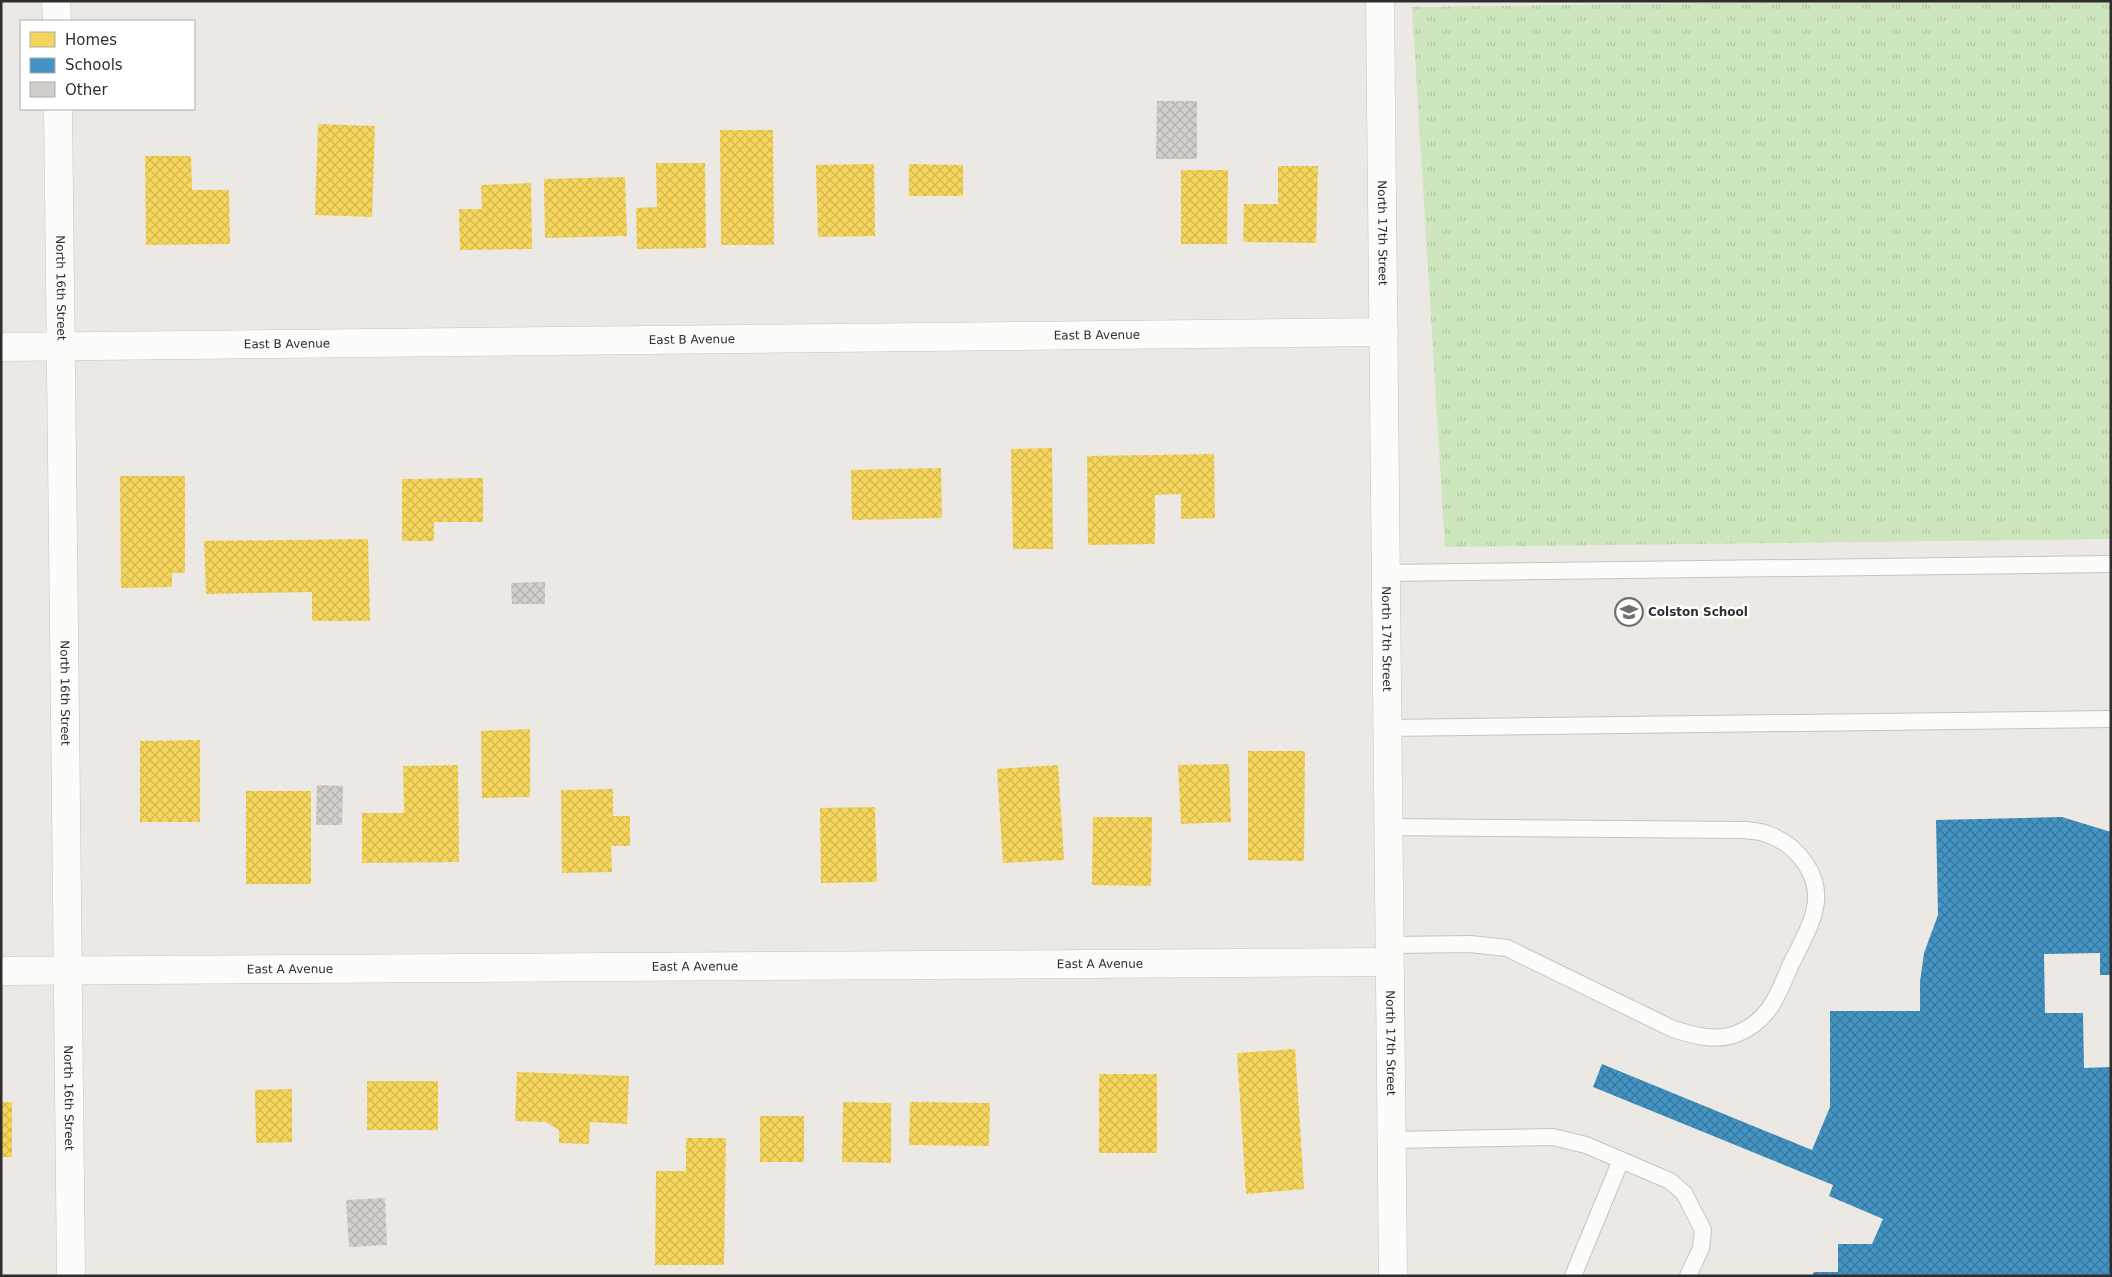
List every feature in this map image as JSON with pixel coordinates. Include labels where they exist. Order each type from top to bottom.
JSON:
[{"type":"street","points":[[56,1],[57,20]]},
{"type":"street","name":"North 17th Street","points":[[1380,1],[1393,1276]]},
{"type":"street","name":"North 16th Street","points":[[58,110],[62,346],[66,971],[71,1276]]},
{"type":"street","name":"East B Avenue","points":[[1,347],[1384,332]]},
{"type":"street","name":"East A Avenue","points":[[1,972],[1389,953]]},
{"type":"lane","points":[[1386,573],[2111,564]]},
{"type":"lane","points":[[1387,728],[2111,719]]},
{"type":"lane","points":[[1388,827],[1745,830],[1764,833],[1781,841],[1797,853],[1809,868],[1816,884],[1817,898],[1810,924],[1767,1013],[1748,1028],[1734,1035],[1697,1036],[1672,1029],[1508,948],[1470,944],[1389,953]]},
{"type":"lane","points":[[1391,1140],[1552,1137],[1586,1145],[1670,1181],[1688,1199],[1703,1230],[1701,1248],[1688,1276]]},
{"type":"lane","points":[[1573,1276],[1621,1160]]},
{"type":"green space","points":[[1853,1],[2111,1],[2111,539],[1445,547],[1412,7]]},
{"type":"building: Homes","points":[[318,124],[375,126],[372,217],[315,215]]},
{"type":"building: Homes","points":[[720,130],[773,130],[774,245],[721,245]]},
{"type":"building: Homes","points":[[145,156],[191,156],[192,190],[229,190],[230,244],[146,245]]},
{"type":"building: Homes","points":[[656,163],[705,163],[706,248],[637,249],[636,208],[657,207]]},
{"type":"building: Homes","points":[[874,164],[875,236],[818,237],[816,165]]},
{"type":"building: Homes","points":[[909,164],[963,165],[963,196],[909,196]]},
{"type":"building: Homes","points":[[1278,166],[1318,166],[1316,243],[1243,242],[1244,204],[1278,204]]},
{"type":"building: Homes","points":[[1181,170],[1228,170],[1227,244],[1181,244]]},
{"type":"building: Homes","points":[[625,177],[627,236],[545,238],[544,179]]},
{"type":"building: Homes","points":[[531,183],[532,249],[460,250],[459,209],[482,209],[481,185]]},
{"type":"building: Homes","points":[[1052,448],[1053,549],[1013,549],[1011,449]]},
{"type":"building: Homes","points":[[1214,454],[1215,518],[1181,519],[1181,494],[1155,495],[1155,544],[1088,545],[1087,456]]},
{"type":"building: Homes","points":[[941,468],[942,518],[852,520],[851,470]]},
{"type":"building: Homes","points":[[120,476],[185,476],[185,573],[172,573],[172,587],[121,588]]},
{"type":"building: Homes","points":[[483,478],[483,522],[434,522],[434,541],[402,541],[402,479]]},
{"type":"building: Homes","points":[[368,539],[370,621],[312,621],[312,592],[206,594],[204,541]]},
{"type":"building: Homes","points":[[530,729],[530,797],[482,798],[481,731]]},
{"type":"building: Homes","points":[[200,740],[200,822],[140,822],[140,741]]},
{"type":"building: Homes","points":[[1248,751],[1305,751],[1304,861],[1248,860]]},
{"type":"building: Homes","points":[[1229,764],[1231,822],[1181,824],[1178,765]]},
{"type":"building: Homes","points":[[458,765],[459,862],[362,863],[362,813],[404,813],[403,766]]},
{"type":"building: Homes","points":[[1058,765],[1064,860],[1003,863],[997,769]]},
{"type":"building: Homes","points":[[613,789],[613,816],[630,816],[630,846],[611,846],[612,872],[562,873],[561,790]]},
{"type":"building: Homes","points":[[246,791],[311,791],[311,884],[246,884]]},
{"type":"building: Homes","points":[[875,807],[877,882],[821,883],[820,808]]},
{"type":"building: Homes","points":[[1093,817],[1152,817],[1151,886],[1092,885]]},
{"type":"building: Homes","points":[[1295,1049],[1304,1189],[1246,1194],[1237,1053]]},
{"type":"building: Homes","points":[[517,1072],[629,1076],[627,1124],[590,1122],[589,1144],[559,1143],[559,1130],[546,1122],[515,1121]]},
{"type":"building: Homes","points":[[1099,1074],[1157,1074],[1157,1153],[1099,1153]]},
{"type":"building: Homes","points":[[367,1081],[438,1081],[438,1130],[367,1130]]},
{"type":"building: Homes","points":[[292,1089],[292,1142],[256,1143],[255,1090]]},
{"type":"building: Homes","points":[[1,1102],[12,1102],[12,1157],[1,1157]]},
{"type":"building: Homes","points":[[843,1102],[891,1103],[891,1163],[842,1162]]},
{"type":"building: Homes","points":[[910,1102],[990,1103],[989,1146],[909,1145]]},
{"type":"building: Homes","points":[[760,1116],[804,1116],[804,1162],[760,1162]]},
{"type":"building: Homes","points":[[686,1138],[726,1138],[724,1265],[655,1265],[656,1171],[686,1171]]},
{"type":"building: Schools","points":[[2062,817],[2111,832],[2111,975],[2100,975],[2100,953],[2044,954],[2045,1013],[2083,1013],[2084,1068],[2111,1067],[2111,1276],[1812,1276],[1814,1272],[1838,1272],[1838,1244],[1872,1244],[1883,1219],[1829,1196],[1833,1185],[1593,1087],[1602,1064],[1812,1150],[1830,1107],[1830,1011],[1920,1011],[1920,982],[1924,953],[1938,915],[1936,820]]},
{"type":"building: Other","points":[[1157,101],[1197,101],[1197,159],[1156,159]]},
{"type":"building: Other","points":[[545,582],[545,604],[512,604],[511,583]]},
{"type":"building: Other","points":[[317,785],[343,786],[342,825],[316,825]]},
{"type":"building: Other","points":[[385,1198],[387,1245],[349,1247],[346,1200]]},
{"type":"place","name":"Colston School","points":[[1629,612]]}]
